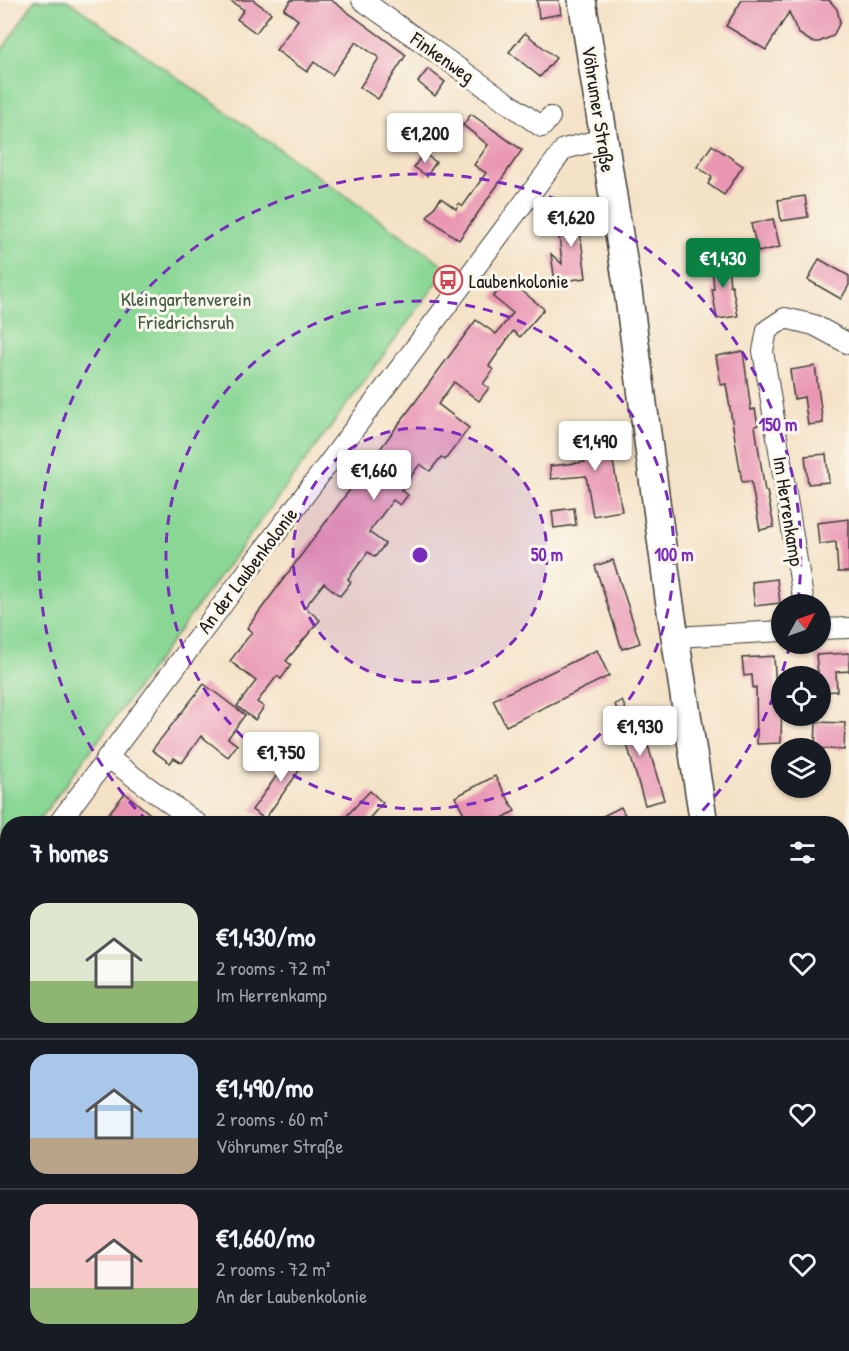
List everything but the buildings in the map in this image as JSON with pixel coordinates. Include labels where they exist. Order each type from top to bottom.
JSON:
[{"type":"main road","name":"Vöhrumer Straße","points":[[582,0],[628,291],[703,816]]},
{"type":"street","name":"Finkenweg","points":[[362,0],[542,127],[550,117]]},
{"type":"street","name":"An der Laubenkolonie","points":[[64,816],[564,148],[603,139]]},
{"type":"street","name":"Im Herrenkamp","points":[[802,594],[763,351],[767,330],[785,318],[814,325],[849,344]]},
{"type":"street","points":[[831,629],[849,628]]},
{"type":"street","points":[[676,637],[771,632]]},
{"type":"street","points":[[107,757],[187,816]]},
{"type":"green space","name":"Kleingartenverein Friedrichsruh","points":[[35,0],[67,0],[448,268],[42,816],[0,816],[0,53]]},
{"type":"place","name":"Laubenkolonie","points":[[448,280]]}]
